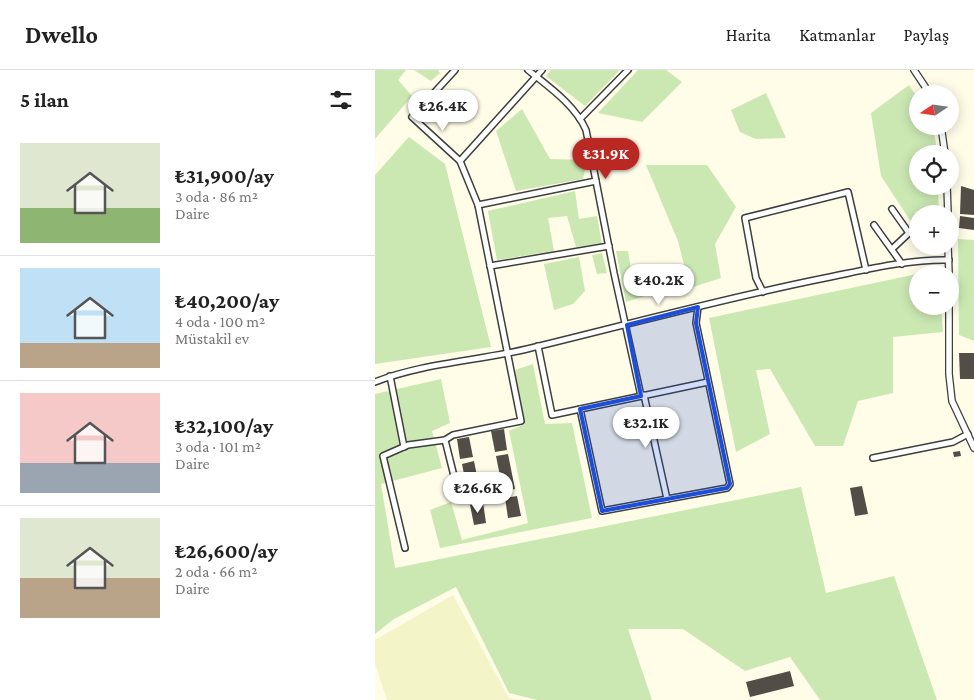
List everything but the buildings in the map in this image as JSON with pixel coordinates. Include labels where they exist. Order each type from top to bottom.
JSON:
[{"type":"street","points":[[405,548],[383,456],[404,447],[445,440],[453,436],[521,421],[478,205],[460,160],[412,117],[455,70]]},
{"type":"street","points":[[528,70],[570,106],[586,130],[609,246],[667,499]]},
{"type":"street","points":[[460,160],[542,70]]},
{"type":"street","points":[[580,119],[628,70]]},
{"type":"street","points":[[914,70],[924,85]]},
{"type":"street","points":[[478,205],[596,181]]},
{"type":"street","points":[[763,292],[756,278],[745,218],[848,192],[865,270]]},
{"type":"street","points":[[891,250],[909,233],[892,209]]},
{"type":"street","points":[[874,225],[902,264]]},
{"type":"street","points":[[490,266],[609,246]]},
{"type":"street","points":[[949,255],[949,265]]},
{"type":"street","points":[[375,382],[390,376],[508,354],[698,307],[865,270],[933,260],[949,260]]},
{"type":"street","points":[[581,409],[602,511],[727,488],[730,484],[696,323],[698,307]]},
{"type":"street","points":[[949,315],[949,374],[952,401],[974,448]]},
{"type":"street","points":[[538,346],[552,415],[708,382]]},
{"type":"street","points":[[390,376],[404,447]]},
{"type":"street","points":[[873,458],[953,442],[968,434]]},
{"type":"street","points":[[445,440],[460,500]]},
{"type":"highlighted area","points":[[698,307],[696,323],[730,484],[727,488],[602,511],[580,409],[641,396],[627,325]]},
{"type":"green space","points":[[375,70],[406,70],[398,80],[412,96],[375,139]]},
{"type":"green space","points":[[414,70],[438,70],[440,73],[431,81]]},
{"type":"green space","points":[[551,70],[620,70],[585,106],[546,76]]},
{"type":"green space","points":[[638,70],[666,70],[682,82],[642,122],[598,113]]},
{"type":"green space","points":[[909,85],[909,135],[934,135],[936,145],[909,145],[909,195],[938,195],[939,205],[909,205],[909,219],[881,176],[871,113]]},
{"type":"green space","points":[[766,93],[786,138],[756,139],[740,132],[731,110]]},
{"type":"green space","points":[[522,109],[550,159],[587,160],[583,179],[516,191],[496,131]]},
{"type":"green space","points":[[409,137],[445,164],[491,347],[375,364],[375,175]]},
{"type":"green space","points":[[646,165],[707,165],[736,207],[715,244],[721,278],[690,288],[678,241]]},
{"type":"green space","points":[[575,191],[579,219],[597,216],[602,244],[576,247],[567,216],[548,218],[554,251],[497,260],[488,211]]},
{"type":"green space","points":[[959,239],[974,240],[974,341],[959,335]]},
{"type":"green space","points":[[616,251],[628,251],[633,281],[651,294],[626,302]]},
{"type":"green space","points":[[602,253],[607,273],[597,274],[592,255]]},
{"type":"green space","points":[[579,257],[585,291],[573,304],[554,310],[544,264]]},
{"type":"green space","points":[[909,276],[909,315],[942,315],[943,332],[893,337],[893,393],[858,401],[843,446],[815,446],[770,369],[756,370],[770,434],[736,452],[709,318]]},
{"type":"green space","points":[[533,364],[545,424],[572,423],[592,518],[440,548],[430,510],[451,502],[462,540],[528,523],[509,431],[525,424],[515,370]]},
{"type":"green space","points":[[441,379],[450,423],[432,431],[442,468],[381,484],[395,568],[801,487],[826,593],[894,576],[937,700],[820,700],[790,657],[745,671],[683,629],[628,629],[652,700],[537,700],[509,693],[456,587],[394,619],[375,634],[375,394]]},
{"type":"green space","points":[[453,595],[509,698],[523,700],[387,700],[375,664],[375,640]]}]
